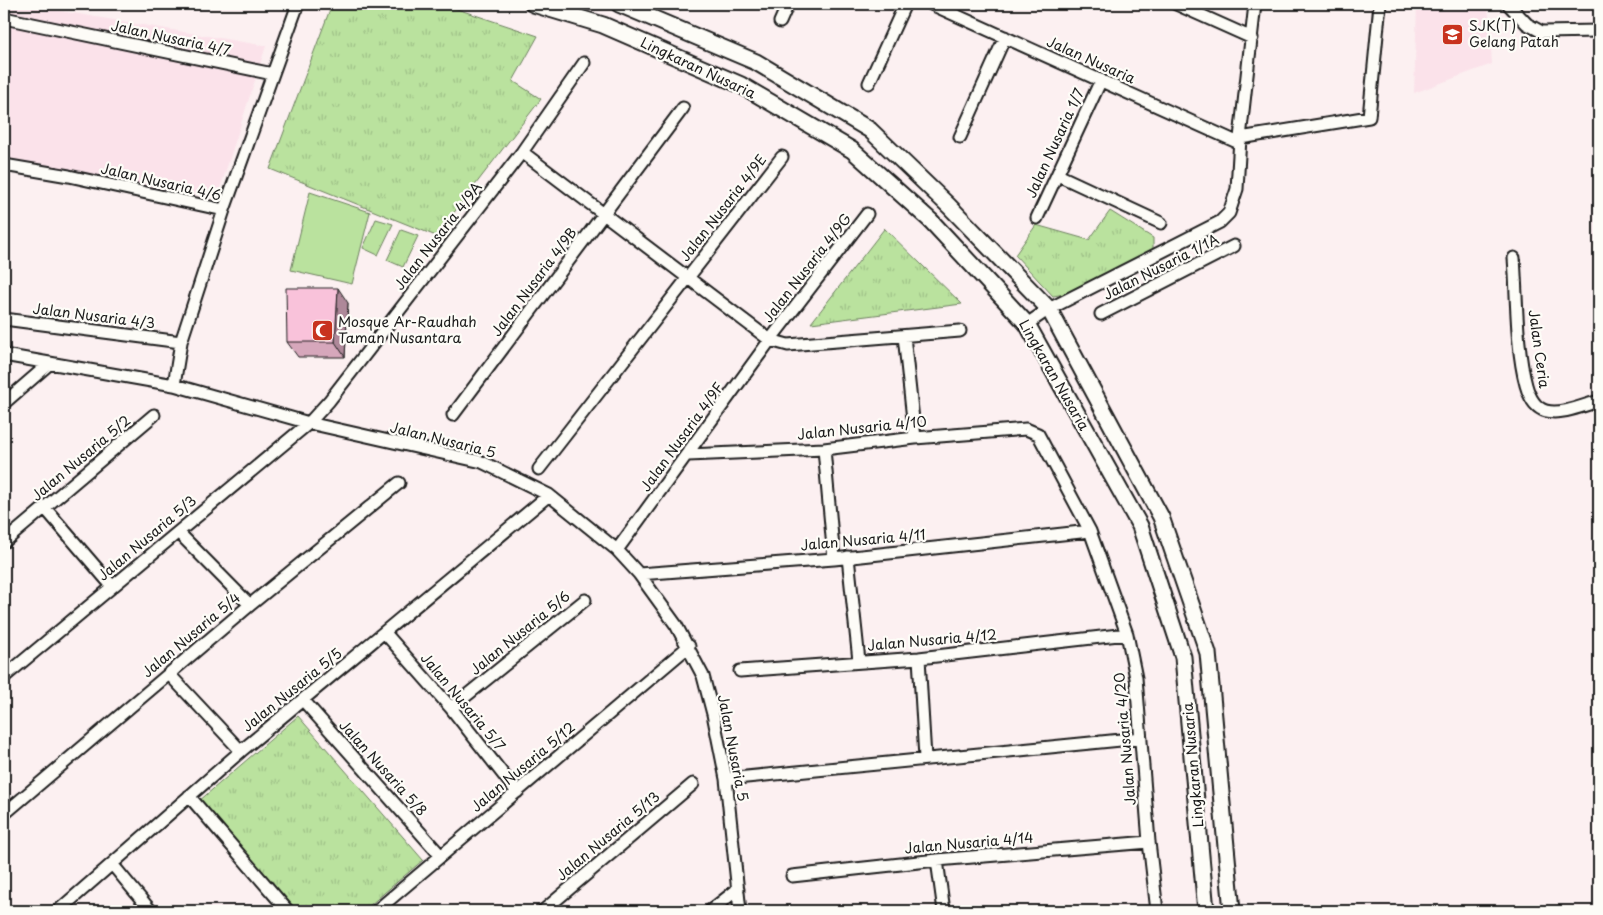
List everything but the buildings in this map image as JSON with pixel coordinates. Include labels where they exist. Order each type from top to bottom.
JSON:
[{"type":"main road","name":"Lingkaran Nusaria","points":[[534,4],[603,25],[741,85],[852,150],[932,221],[1027,324],[1140,526],[1183,657],[1206,911]]},
{"type":"main road","name":"Lingkaran Nusaria","points":[[619,4],[756,62],[870,130],[949,206],[1048,309],[1161,517],[1208,653],[1232,911]]},
{"type":"street","points":[[224,210],[298,4]]},
{"type":"street","points":[[780,22],[788,4]]},
{"type":"street","points":[[869,83],[905,4]]},
{"type":"street","name":"Jalan Nusaria","points":[[931,4],[1240,140]]},
{"type":"street","points":[[1176,4],[1252,38]]},
{"type":"street","points":[[1027,324],[1048,309],[1220,222],[1229,213],[1237,189],[1240,140],[1255,4]]},
{"type":"street","points":[[1240,140],[1370,117],[1380,4]]},
{"type":"street","points":[[1508,4],[1527,24],[1542,32],[1599,31]]},
{"type":"street","name":"Jalan Nusaria 4/7","points":[[4,18],[273,74]]},
{"type":"street","points":[[960,137],[1005,37]]},
{"type":"street","name":"Jalan Nusaria 4/9A","points":[[308,423],[329,402],[522,152],[584,63]]},
{"type":"street","name":"Jalan Nusaria 1/7","points":[[1036,218],[1058,176],[1101,80]]},
{"type":"street","name":"Jalan Nusaria 4/9B","points":[[453,415],[683,108]]},
{"type":"street","points":[[522,152],[770,340],[788,345],[960,331]]},
{"type":"street","name":"Jalan Nusaria 4/9E","points":[[539,469],[782,157]]},
{"type":"street","name":"Jalan Nusaria 4/6","points":[[4,165],[69,176],[224,210],[181,342],[174,385]]},
{"type":"street","points":[[1058,176],[1161,223]]},
{"type":"street","name":"Jalan Nusaria 4/9G","points":[[770,340],[868,214]]},
{"type":"street","name":"Jalan Nusaria 1/1A","points":[[1101,314],[1234,246]]},
{"type":"street","name":"Jalan Ceria","points":[[1514,258],[1520,347],[1525,384],[1530,397],[1537,406],[1546,411],[1556,412],[1599,402]]},
{"type":"street","name":"Jalan Nusaria 4/3","points":[[4,319],[181,342]]},
{"type":"street","points":[[904,336],[915,438]]},
{"type":"street","name":"Jalan Nusaria 4/9F","points":[[617,550],[770,340]]},
{"type":"street","name":"Jalan Nusaria 5","points":[[4,355],[174,385],[308,423],[482,462],[549,495],[617,550],[639,574],[689,646],[703,676],[711,704],[726,779],[740,911]]},
{"type":"street","points":[[4,403],[49,364]]},
{"type":"street","name":"Jalan Nusaria 5/2","points":[[4,542],[154,415]]},
{"type":"street","name":"Jalan Nusaria 5/3","points":[[4,677],[308,423]]},
{"type":"street","name":"Jalan Nusaria 4/10","points":[[688,455],[824,449],[915,438],[1026,429],[1038,434]]},
{"type":"street","name":"Jalan Nusaria 4/20","points":[[1038,434],[1090,532],[1127,634],[1136,678],[1149,842],[1157,911]]},
{"type":"street","points":[[824,449],[834,559]]},
{"type":"street","name":"Jalan Nusaria 5/4","points":[[4,814],[250,605],[399,483]]},
{"type":"street","name":"Jalan Nusaria 5/5","points":[[58,911],[241,751],[549,495]]},
{"type":"street","points":[[45,508],[112,586]]},
{"type":"street","points":[[178,532],[250,605]]},
{"type":"street","name":"Jalan Nusaria 4/11","points":[[639,574],[834,559],[1090,532]]},
{"type":"street","points":[[848,557],[859,661]]},
{"type":"street","name":"Jalan Nusaria 5/6","points":[[451,708],[585,600]]},
{"type":"street","name":"Jalan Nusaria 5/7","points":[[385,633],[451,708],[516,792]]},
{"type":"street","name":"Jalan Nusaria 4/12","points":[[740,671],[919,658],[1127,634]]},
{"type":"street","name":"Jalan Nusaria 5/12","points":[[382,909],[441,856],[689,646]]},
{"type":"street","points":[[919,658],[925,758]]},
{"type":"street","points":[[169,674],[241,751]]},
{"type":"street","name":"Jalan Nusaria 5/8","points":[[302,700],[441,856]]},
{"type":"street","points":[[726,779],[1141,738]]},
{"type":"street","name":"Jalan Nusaria 5/13","points":[[543,911],[693,784]]},
{"type":"street","points":[[189,796],[288,911]]},
{"type":"street","name":"Jalan Nusaria 4/14","points":[[792,876],[937,860],[1149,842]]},
{"type":"street","points":[[937,860],[944,911]]},
{"type":"street","points":[[112,864],[151,911]]},
{"type":"street","points":[[710,911],[738,889]]},
{"type":"shaded area","points":[[4,4],[20,4],[266,46],[217,198],[4,164]]},
{"type":"shaded area","name":"SJK(T) Gelang Patah","points":[[1417,4],[1488,4],[1492,64],[1414,93]]},
{"type":"green space","points":[[332,4],[442,4],[538,36],[513,81],[541,99],[436,236],[270,169]]},
{"type":"green space","points":[[310,192],[370,212],[352,284],[291,270]]},
{"type":"green space","points":[[1110,211],[1153,238],[1153,250],[1065,294],[1053,296],[1015,255],[1036,225],[1089,240]]},
{"type":"green space","points":[[376,219],[393,224],[378,255],[363,248]]},
{"type":"green space","points":[[884,229],[962,304],[811,323]]},
{"type":"green space","points":[[401,230],[418,236],[403,267],[387,260]]},
{"type":"green space","points":[[298,716],[423,860],[363,911],[294,911],[199,801]]},
{"type":"place","name":"SJK(T) Gelang Patah","points":[[1453,34]]},
{"type":"place","name":"Mosque Ar-Raudhah Taman Nusantara","points":[[322,330]]}]
